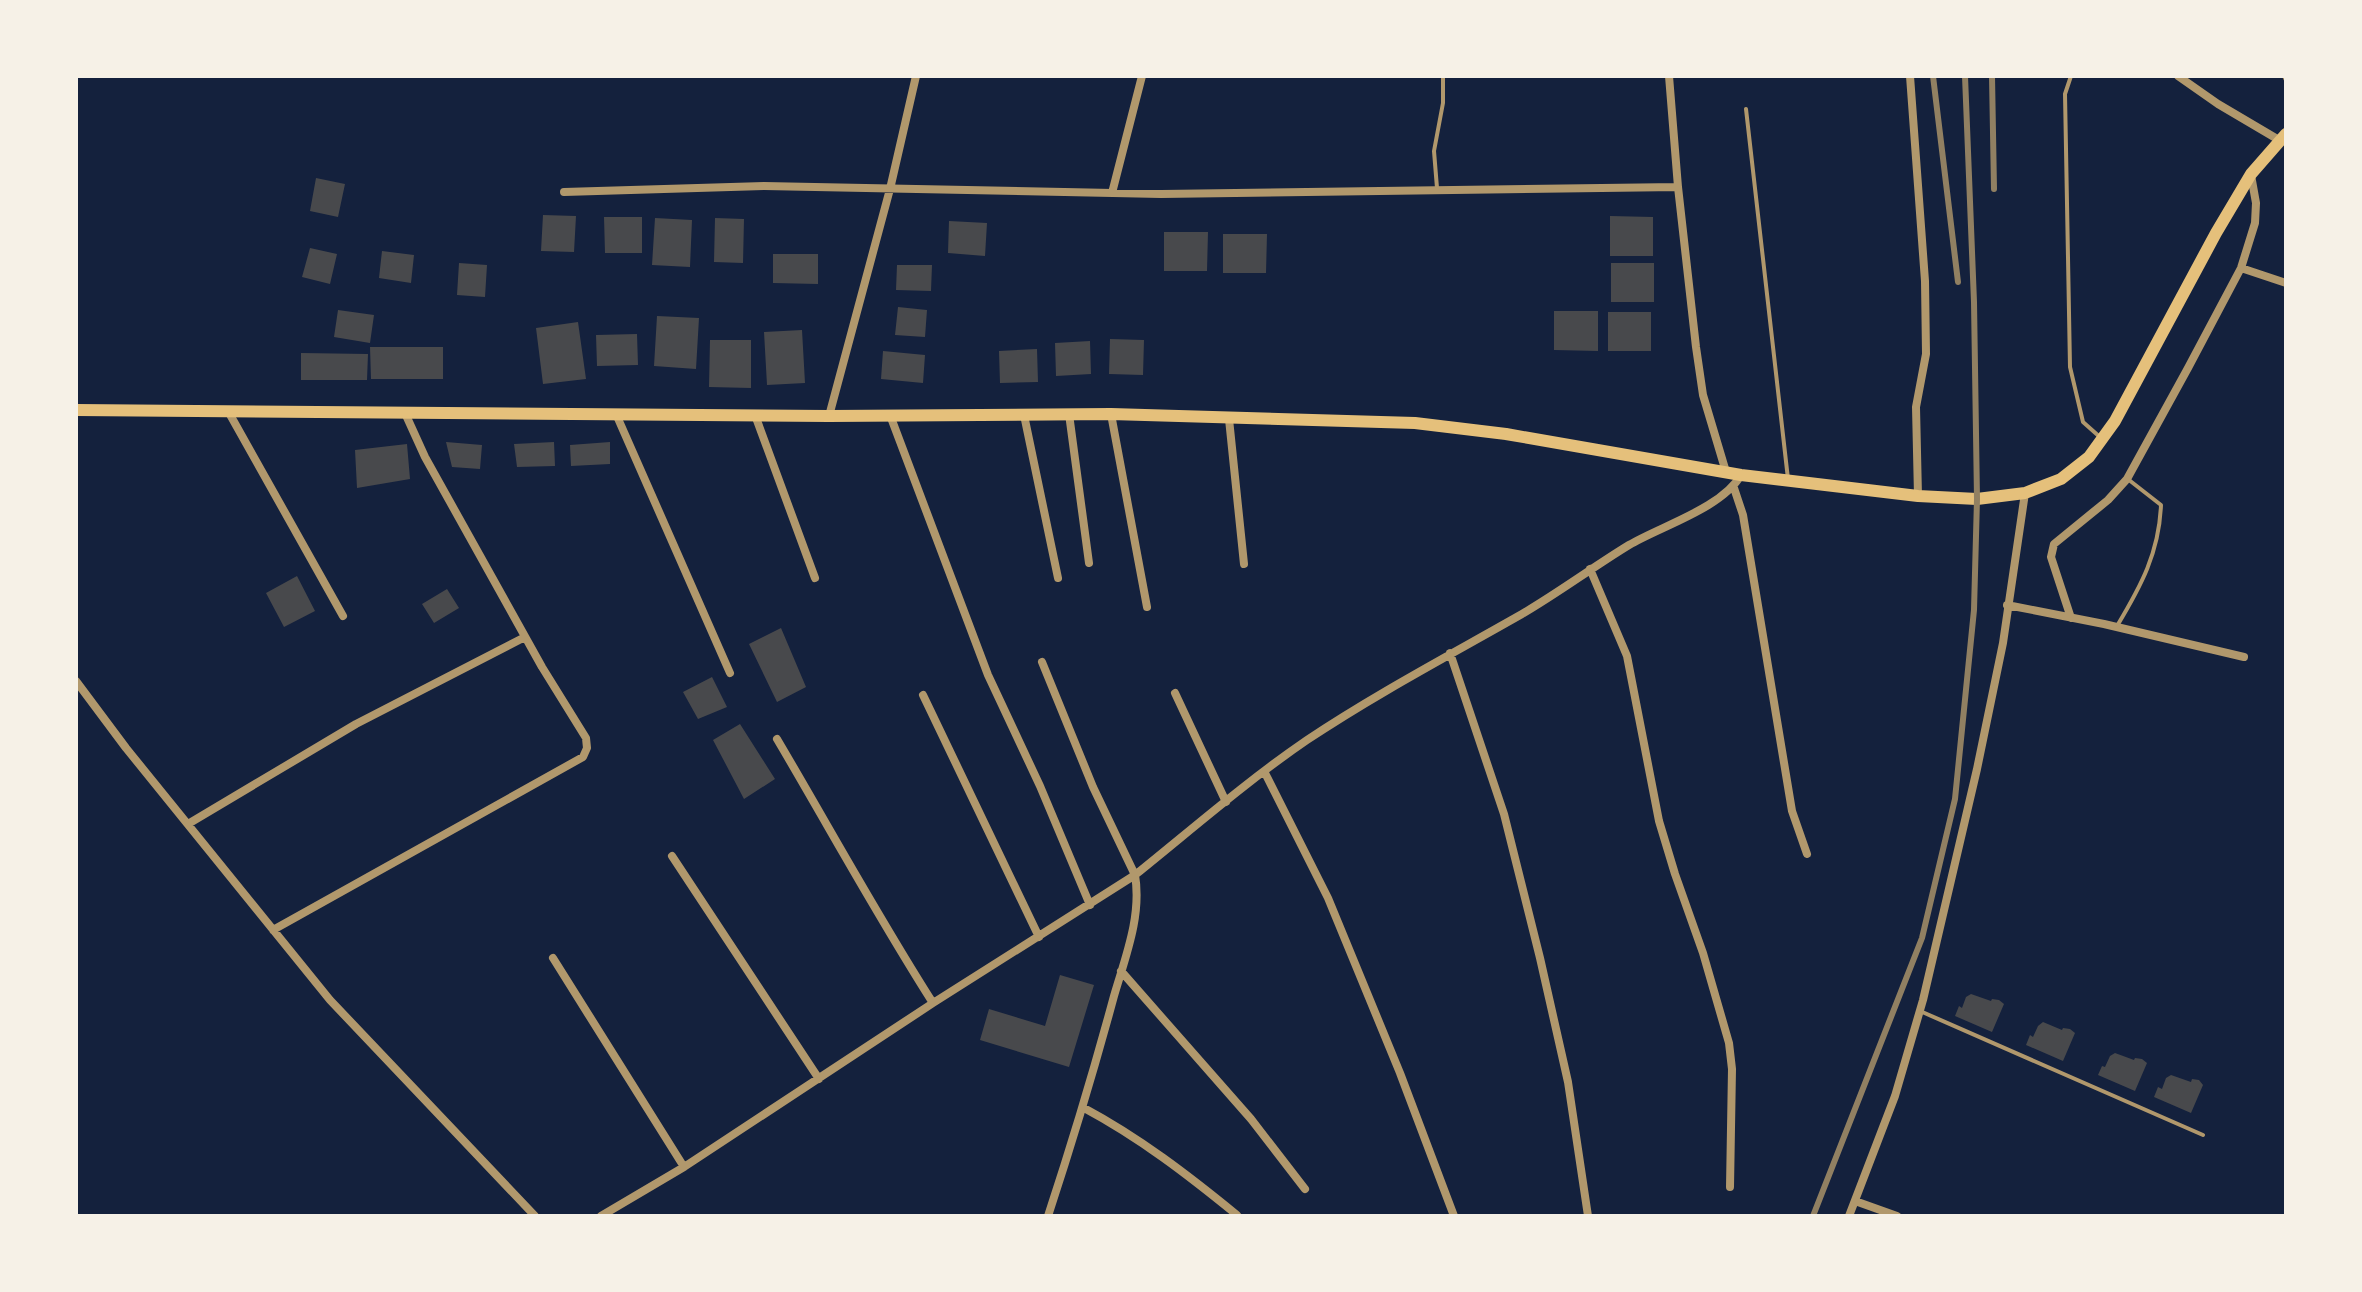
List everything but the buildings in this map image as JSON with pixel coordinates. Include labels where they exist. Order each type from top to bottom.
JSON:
[{"type":"main road","points":[[76,410],[829,416],[1111,414],[1431,424],[1741,475],[1918,496],[1977,499],[2025,493],[2061,479],[2089,457],[2103,440],[2251,174],[2283,137]]},
{"type":"street","points":[[829,416],[890,189],[916,76]]},
{"type":"street","points":[[1112,193],[1142,76]]},
{"type":"street","points":[[1669,76],[1678,187],[1703,395],[1726,472]]},
{"type":"street","points":[[1910,76],[1925,281],[1926,354],[1916,407],[1918,496]]},
{"type":"street","points":[[2178,76],[2218,104],[2283,137]]},
{"type":"street","points":[[2071,618],[2051,557],[2054,544],[2108,500],[2127,479],[2241,268],[2255,223],[2256,203],[2251,174]]},
{"type":"street","points":[[564,192],[764,186],[1112,193],[1678,187]]},
{"type":"street","points":[[2241,268],[2286,283]]},
{"type":"street","points":[[228,411],[343,616]]},
{"type":"street","points":[[273,930],[583,757],[587,748],[586,738],[525,637],[425,457],[405,413]]},
{"type":"street","points":[[616,414],[730,673]]},
{"type":"street","points":[[1069,414],[1089,563]]},
{"type":"street","points":[[1111,414],[1147,607]]},
{"type":"street","points":[[755,415],[815,578]]},
{"type":"street","points":[[890,415],[988,675],[1040,786],[1090,905]]},
{"type":"street","points":[[1024,415],[1058,578]]},
{"type":"street","points":[[1229,419],[1244,564]]},
{"type":"street","points":[[601,1216],[684,1167],[1135,875],[1307,740],[1524,612],[1590,569],[1734,488],[1741,475]]},
{"type":"street","points":[[1734,488],[1743,515],[1792,811],[1807,854]]},
{"type":"street","points":[[1849,1216],[1895,1096],[1919,1011],[1977,769],[2003,643],[2025,493]]},
{"type":"street","points":[[1590,569],[1627,656],[1659,821],[1729,1043],[1733,1138],[1730,1187]]},
{"type":"street","points":[[2007,605],[2244,657]]},
{"type":"street","points":[[188,824],[356,724],[525,637]]},
{"type":"street","points":[[1450,653],[1504,814],[1540,958],[1568,1082],[1588,1216]]},
{"type":"street","points":[[1042,662],[1093,787],[1135,875],[1137,910],[1084,1108],[1048,1216]]},
{"type":"street","points":[[76,681],[330,1000],[535,1216]]},
{"type":"street","points":[[1175,693],[1226,802]]},
{"type":"street","points":[[923,695],[1039,937]]},
{"type":"street","points":[[777,739],[852,864],[892,939],[933,1003]]},
{"type":"street","points":[[1264,771],[1328,898],[1454,1216]]},
{"type":"street","points":[[672,856],[819,1079]]},
{"type":"street","points":[[553,958],[684,1167]]},
{"type":"street","points":[[1121,971],[1251,1119],[1305,1189]]},
{"type":"street","points":[[1084,1108],[1129,1132],[1237,1215]]},
{"type":"street","points":[[1855,1201],[1897,1216]]},
{"type":"lane","points":[[1437,191],[1434,151],[1443,103],[1443,76]]},
{"type":"lane","points":[[2071,76],[2065,94],[2070,367],[2083,422],[2103,440]]},
{"type":"lane","points":[[1746,109],[1788,481]]},
{"type":"lane","points":[[2116,627],[2145,580],[2161,505],[2127,479]]},
{"type":"lane","points":[[1919,1011],[2203,1135]]},
{"type":"railway","points":[[1933,76],[1958,282]]},
{"type":"railway","points":[[1813,1216],[1922,938],[1955,799],[1974,610],[1977,499],[1974,302],[1965,76]]},
{"type":"railway","points":[[1992,76],[1994,189]]}]
